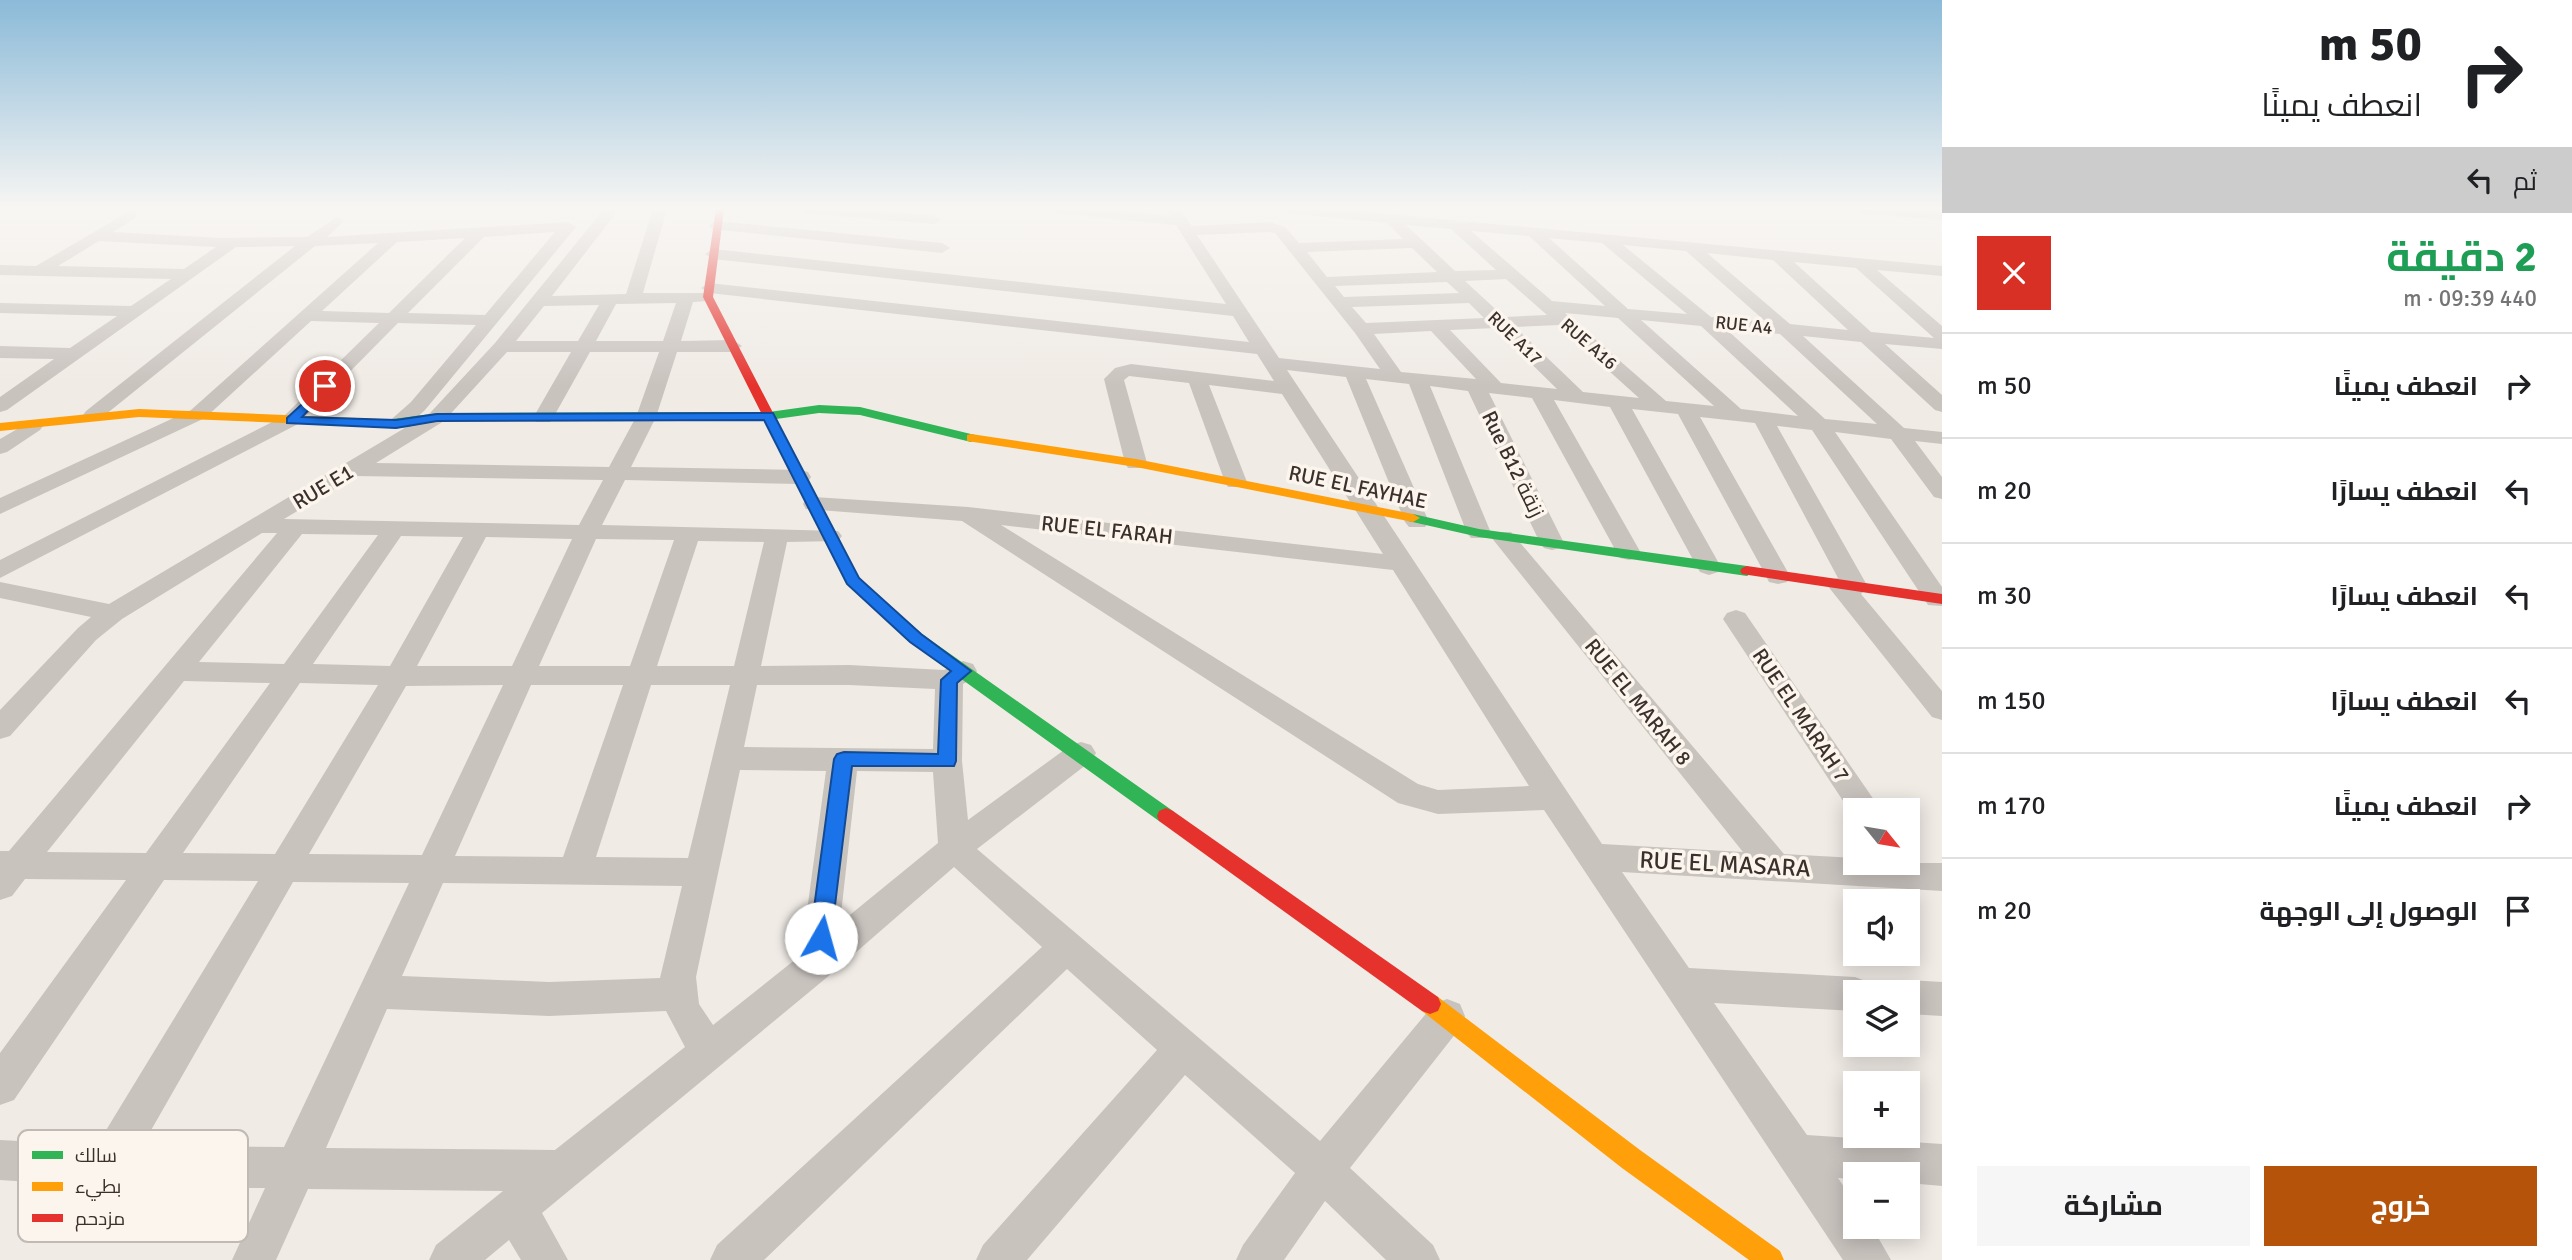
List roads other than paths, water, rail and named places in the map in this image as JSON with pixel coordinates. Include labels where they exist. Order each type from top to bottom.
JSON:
[{"type":"street","points":[[39,271],[44,268]]},
{"type":"street","points":[[0,406],[197,268]]},
{"type":"street","points":[[93,415],[279,268]]},
{"type":"street","points":[[0,507],[198,414],[360,268]]},
{"type":"street","points":[[0,570],[291,420],[444,268]]},
{"type":"street","points":[[396,424],[418,406],[536,268]]},
{"type":"street","name":"RUE E1","points":[[0,728],[87,634],[113,612],[437,417],[502,347],[565,268]]},
{"type":"street","points":[[634,299],[643,268]]},
{"type":"street","points":[[711,268],[708,292],[852,580],[956,676],[1080,753],[1447,1016],[1631,1159],[1771,1260]]},
{"type":"street","points":[[788,268],[1353,371],[1942,438]]},
{"type":"street","points":[[946,268],[953,298]]},
{"type":"street","points":[[1209,268],[1552,797],[1869,1260]]},
{"type":"street","points":[[1313,268],[1394,375]]},
{"type":"street","points":[[1375,268],[1385,279]]},
{"type":"street","name":"RUE A17","points":[[1441,268],[1576,396]]},
{"type":"street","name":"RUE A16","points":[[1502,268],[1660,406]]},
{"type":"street","points":[[1574,268],[1734,414]]},
{"type":"street","points":[[1641,268],[1706,321],[1818,423],[1940,599]]},
{"type":"street","points":[[1715,268],[1897,432],[1942,492]]},
{"type":"street","points":[[1791,268],[1942,406]]},
{"type":"street","points":[[1865,268],[1942,335]]},
{"type":"street","points":[[1907,268],[1934,270],[1942,283]]},
{"type":"street","points":[[0,270],[188,274]]},
{"type":"street","points":[[1324,282],[1509,274]]},
{"type":"street","points":[[538,301],[686,298],[708,292],[953,298],[1237,311]]},
{"type":"street","points":[[254,1260],[587,532],[646,417],[686,298]]},
{"type":"street","points":[[1340,302],[1473,298]]},
{"type":"street","points":[[543,418],[610,300]]},
{"type":"street","name":"RUE A4","points":[[1546,306],[1942,344]]},
{"type":"street","points":[[0,308],[134,311]]},
{"type":"street","points":[[306,316],[491,320]]},
{"type":"street","points":[[1361,329],[1561,320]]},
{"type":"street","name":"Rue B12 زنقة","points":[[1436,326],[1484,386],[1552,542]]},
{"type":"street","points":[[502,347],[733,346]]},
{"type":"street","points":[[0,352],[74,354]]},
{"type":"street","points":[[1136,463],[1114,379],[1117,375],[1131,370],[1289,389]]},
{"type":"street","points":[[1353,371],[1417,522]]},
{"type":"street","name":"RUE EL MARAH 8","points":[[1416,377],[1491,535],[1774,866]]},
{"type":"street","points":[[1197,378],[1236,482]]},
{"type":"street","points":[[1539,392],[1629,553]]},
{"type":"street","points":[[1617,401],[1709,567]]},
{"type":"street","points":[[1685,408],[1778,576]]},
{"type":"street","name":"RUE EL FAYHAE","points":[[0,426],[33,425],[93,415],[198,414],[396,424],[437,417],[768,416],[818,409],[851,410],[1007,445],[1136,463],[1491,535],[1940,599]]},
{"type":"street","points":[[1762,417],[1832,549],[1847,586],[1942,710]]},
{"type":"street","points":[[0,439],[33,425]]},
{"type":"street","points":[[0,448],[33,425]]},
{"type":"street","points":[[353,469],[800,477]]},
{"type":"street","name":"RUE EL FARAH","points":[[814,504],[968,514],[1399,563]]},
{"type":"street","points":[[968,514],[1409,794],[1438,802],[1552,797]]},
{"type":"street","points":[[258,526],[830,536]]},
{"type":"street","points":[[6,872],[295,527]]},
{"type":"street","points":[[0,1086],[394,529]]},
{"type":"street","points":[[128,1130],[398,676],[478,530]]},
{"type":"street","points":[[575,871],[688,534]]},
{"type":"street","points":[[709,1050],[683,1012],[676,994],[699,872],[747,675],[777,535]]},
{"type":"street","points":[[0,590],[113,612]]},
{"type":"street","name":"RUE EL MARAH 7","points":[[1736,619],[1858,798]]},
{"type":"street","points":[[177,671],[398,676],[956,676]]},
{"type":"street","points":[[956,676],[947,761],[954,849],[1322,1170],[1418,1260]]},
{"type":"street","points":[[451,1260],[818,963],[954,849],[1080,753]]},
{"type":"street","points":[[725,758],[947,761]]},
{"type":"street","points":[[818,963],[844,759]]},
{"type":"street","name":"RUE EL MASARA","points":[[1592,857],[1843,867]]},
{"type":"street","points":[[6,872],[156,867],[699,872]]},
{"type":"street","name":"RUE EL MASARA","points":[[1920,872],[1942,877]]},
{"type":"street","points":[[732,1260],[1067,946]]},
{"type":"street","points":[[1680,984],[1843,993]]},
{"type":"street","points":[[377,992],[549,999],[676,994]]},
{"type":"street","points":[[1920,998],[1942,999]]},
{"type":"street","points":[[1258,1260],[1322,1170],[1447,1016]]},
{"type":"street","points":[[998,1260],[1183,1049]]},
{"type":"street","points":[[1797,1155],[1942,1165]]},
{"type":"street","points":[[0,1160],[18,1161]]},
{"type":"street","points":[[248,1167],[559,1171]]},
{"type":"street","points":[[515,1209],[546,1260]]}]
